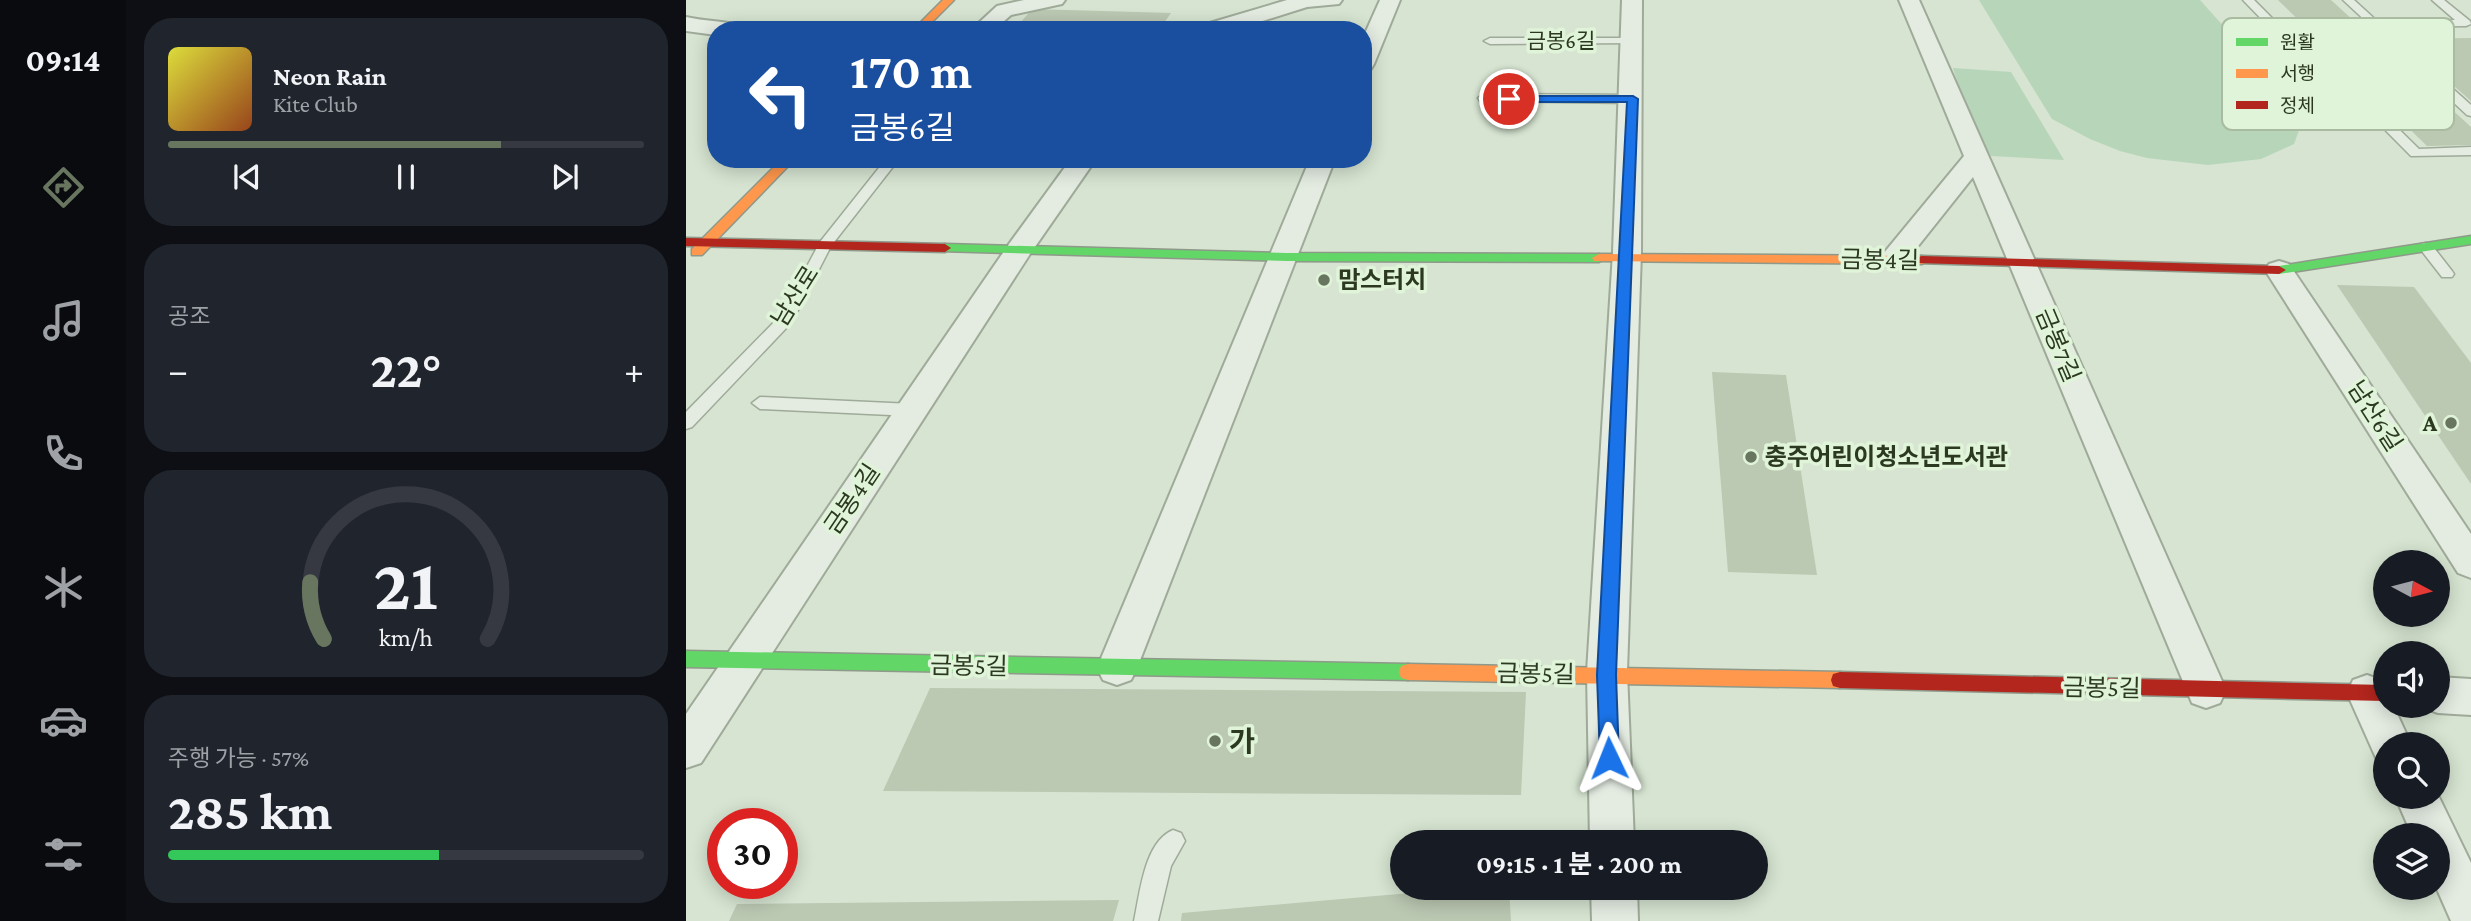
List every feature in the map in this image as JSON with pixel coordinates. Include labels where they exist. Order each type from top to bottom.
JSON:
[{"type":"street","points":[[927,21],[949,0]]},
{"type":"street","points":[[991,21],[1004,10],[1055,0]]},
{"type":"street","points":[[1240,21],[1305,1],[1332,0]]},
{"type":"street","points":[[1372,43],[1390,0]]},
{"type":"street","points":[[1612,830],[1607,675],[1633,99],[1632,0]]},
{"type":"street","name":"금봉7길","points":[[1909,0],[2206,691]]},
{"type":"street","points":[[1893,259],[1975,158]]},
{"type":"street","points":[[686,264],[780,168]]},
{"type":"street","name":"금봉4길","points":[[686,749],[1019,250],[1078,168]]},
{"type":"street","points":[[1117,668],[1286,257],[1320,168]]},
{"type":"street","name":"금봉4길","points":[[686,242],[1286,257],[1893,259],[2279,270],[2471,240]]},
{"type":"street","name":"남산6길","points":[[2279,270],[2471,563]]},
{"type":"street","name":"금봉5길","points":[[686,659],[1607,675],[2373,693]]},
{"type":"street","points":[[2450,695],[2471,696]]},
{"type":"street","points":[[2450,868],[2471,913]]},
{"type":"street","points":[[1614,900],[1615,921]]},
{"type":"lane","points":[[2248,0],[2266,18]]},
{"type":"lane","points":[[2348,0],[2368,18]]},
{"type":"lane","points":[[2437,0],[2468,25]]},
{"type":"lane","name":"금봉6길","points":[[1490,41],[1632,41]]},
{"type":"lane","points":[[2454,97],[2471,112]]},
{"type":"lane","points":[[1484,98],[1633,99]]},
{"type":"lane","points":[[2393,130],[2416,153],[2471,151]]},
{"type":"lane","name":"남산로","points":[[686,423],[786,318],[825,245],[886,168]]},
{"type":"lane","points":[[2426,247],[2447,274]]},
{"type":"lane","points":[[760,403],[912,410]]},
{"type":"lane","points":[[1146,921],[1160,861],[1173,841]]},
{"type":"green space","points":[[1979,0],[2200,0],[2222,25],[2222,130],[2299,130],[2294,144],[2261,159],[2208,165],[2147,158],[2120,151],[2052,119]]},
{"type":"green space","points":[[1953,68],[2011,72],[2064,160],[1991,156],[1970,123]]},
{"type":"building","points":[[2278,0],[2331,0],[2351,18],[2296,18]]},
{"type":"building","points":[[1032,9],[1171,13],[1165,21],[1022,21]]},
{"type":"building","points":[[2454,38],[2471,38],[2471,101],[2454,86]]},
{"type":"building","points":[[2454,111],[2471,127],[2471,145],[2427,146],[2411,130],[2454,130]]},
{"type":"building","name":"A","points":[[2337,285],[2414,287],[2471,363],[2471,484]]},
{"type":"building","points":[[1712,372],[1786,375],[1817,575],[1728,572]]},
{"type":"building","name":"가","points":[[930,688],[1526,692],[1521,795],[883,791]]},
{"type":"building","points":[[1390,895],[1390,900],[1510,900],[1511,921],[1181,921],[1182,913]]},
{"type":"building","points":[[1119,900],[1113,921],[729,921],[737,904]]},
{"type":"traffic: fast","points":[[2279,270],[2471,240]]},
{"type":"traffic: fast","points":[[945,248],[1286,257],[1599,258]]},
{"type":"traffic: fast","points":[[686,659],[1408,672]]},
{"type":"traffic: slow","points":[[927,21],[949,0]]},
{"type":"traffic: slow","points":[[697,252],[780,168]]},
{"type":"traffic: slow","points":[[1599,258],[1922,260]]},
{"type":"traffic: slow","points":[[1408,672],[1840,680]]},
{"type":"traffic: jam","points":[[686,242],[945,248]]},
{"type":"traffic: jam","points":[[1922,260],[2279,270]]},
{"type":"traffic: jam","points":[[1840,680],[2373,693]]},
{"type":"place","name":"맘스터치","points":[[1324,280]]},
{"type":"place","name":"A","points":[[2451,423]]},
{"type":"place","name":"충주어린이청소년도서관","points":[[1751,457]]},
{"type":"place","name":"가","points":[[1215,741]]},
{"type":"route","points":[[1509,99],[1633,99],[1607,675],[1609,758]]}]
